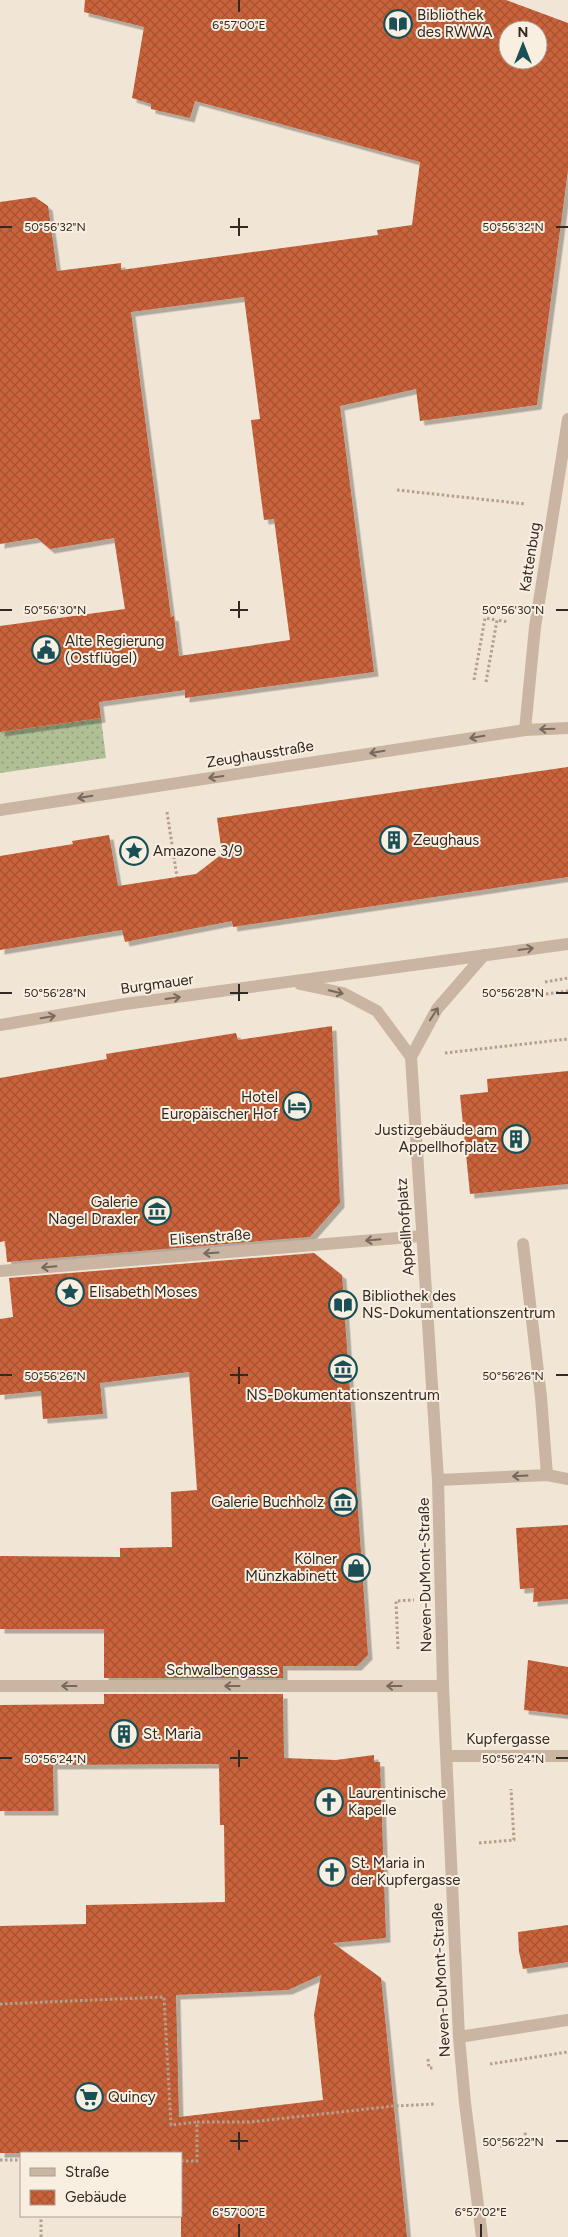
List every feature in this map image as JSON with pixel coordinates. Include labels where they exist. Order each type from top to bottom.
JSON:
[{"type":"street","name":"Kattenbug","points":[[526,730],[535,627],[568,419]]},
{"type":"street","name":"Zeughausstraße","points":[[0,810],[526,730],[568,728]]},
{"type":"street","name":"Burgmauer","points":[[0,1026],[125,1004],[568,944]]},
{"type":"street","points":[[411,1057],[437,1009],[484,955]]},
{"type":"street","name":"Burgmauer","points":[[289,982],[343,993],[377,1011],[411,1057]]},
{"type":"street","name":"Appellhofplatz","points":[[411,1057],[438,1480]]},
{"type":"street","name":"Elisenstraße","points":[[0,1271],[422,1236]]},
{"type":"street","points":[[523,1244],[541,1397],[547,1475]]},
{"type":"street","points":[[438,1480],[547,1475],[568,1479]]},
{"type":"street","name":"Neven-DuMont-Straße","points":[[438,1480],[443,1686],[448,1756],[459,2037],[464,2103],[482,2237]]},
{"type":"street","name":"Schwalbengasse","points":[[0,1686],[443,1686]]},
{"type":"street","name":"Kupfergasse","points":[[448,1756],[568,1756]]},
{"type":"street","points":[[459,2037],[568,2020]]},
{"type":"path","points":[[397,490],[507,501]]},
{"type":"path","points":[[474,680],[484,618],[497,620]]},
{"type":"path","points":[[486,682],[495,627]]},
{"type":"path","points":[[163,784],[177,877]]},
{"type":"path","points":[[545,982],[568,978]]},
{"type":"path","points":[[546,994],[568,991]]},
{"type":"path","points":[[411,1057],[568,1039]]},
{"type":"path","points":[[396,1600],[398,1650]]},
{"type":"path","points":[[450,1844],[514,1840],[511,1789]]},
{"type":"path","points":[[0,2004],[164,1997],[172,2125],[197,2122],[250,2122],[394,2106],[464,2103]]},
{"type":"path","points":[[462,2068],[568,2052]]},
{"type":"path","points":[[182,2161],[197,2161],[197,2122]]},
{"type":"path","points":[[471,2148],[526,2144],[526,2131]]},
{"type":"path","points":[[0,2160],[20,2160]]},
{"type":"path","points":[[41,2217],[41,2237]]},
{"type":"green space","points":[[101,718],[106,758],[0,773],[0,732]]},
{"type":"building","points":[[85,0],[506,0],[568,23],[568,170],[537,405],[420,421],[416,389],[340,406],[374,672],[185,698],[185,690],[99,702],[101,718],[0,732],[0,626],[125,609],[114,538],[50,549],[37,538],[0,544],[0,202],[35,197],[48,206],[57,271],[121,263],[121,270],[378,235],[377,230],[412,225],[420,162],[195,101],[190,118],[151,109],[151,104],[132,98],[144,27],[84,12]],"holes":[[[244,297],[260,419],[251,420],[264,520],[274,519],[290,640],[179,656],[174,616],[171,617],[131,312]]]},
{"type":"building","name":"Zeughaus","points":[[568,767],[568,877],[233,927],[232,921],[125,942],[122,930],[0,950],[0,856],[73,844],[72,841],[109,835],[118,886],[196,874],[222,854],[217,818]]},
{"type":"building","points":[[332,1026],[340,1203],[310,1237],[7,1262],[5,1241],[0,1242],[0,1078],[107,1059],[106,1054],[236,1033],[238,1040]]},
{"type":"building","name":"Justizgebäude am Appellhofplatz","points":[[568,1071],[568,1184],[470,1194],[460,1095],[488,1092],[487,1079]]},
{"type":"building","points":[[314,1253],[342,1275],[368,1655],[357,1666],[283,1666],[283,1678],[104,1678],[104,1629],[0,1629],[0,1556],[120,1557],[120,1548],[172,1547],[171,1492],[197,1490],[189,1372],[100,1383],[103,1414],[43,1419],[41,1391],[0,1395],[0,1319],[13,1317],[9,1278]]},
{"type":"building","points":[[568,1525],[568,1599],[533,1602],[534,1588],[520,1589],[516,1528]]},
{"type":"building","points":[[528,1660],[568,1667],[568,1715],[524,1710]]},
{"type":"building","points":[[104,1694],[283,1694],[284,1758],[336,1760],[374,1755],[374,1762],[380,1762],[386,1938],[333,1943],[381,1978],[407,2237],[181,2237],[182,2152],[0,2153],[0,1926],[86,1924],[86,1905],[225,1902],[224,1825],[220,1825],[219,1764],[53,1765],[54,1811],[0,1811],[0,1705],[104,1704]],"holes":[[[321,1975],[314,2015],[323,2100],[179,2117],[176,1995],[288,1990]]]},
{"type":"building","points":[[568,1925],[568,1962],[523,1969],[519,1952],[518,1932]]},
{"type":"place","name":"Bibliothek des RWWA","points":[[398,24]]},
{"type":"place","name":"Alte Regierung (Ostflügel)","points":[[46,650]]},
{"type":"place","name":"Zeughaus","points":[[394,840]]},
{"type":"place","name":"Amazone 3/9","points":[[134,851]]},
{"type":"place","name":"Hotel Europäischer Hof","points":[[297,1106]]},
{"type":"place","name":"Justizgebäude am Appellhofplatz","points":[[516,1139]]},
{"type":"place","name":"Galerie Nagel Draxler","points":[[157,1211]]},
{"type":"place","name":"Elisabeth Moses","points":[[70,1292]]},
{"type":"place","name":"Bibliothek des NS-Dokumentationszentrum","points":[[343,1305]]},
{"type":"place","name":"NS-Dokumentationszentrum","points":[[343,1369]]},
{"type":"place","name":"Galerie Buchholz","points":[[343,1502]]},
{"type":"place","name":"Kölner Münzkabinett","points":[[356,1568]]},
{"type":"place","name":"St. Maria","points":[[124,1734]]},
{"type":"place","name":"Laurentinische Kapelle","points":[[329,1802]]},
{"type":"place","name":"St. Maria in der Kupfergasse","points":[[332,1872]]},
{"type":"place","name":"Quincy","points":[[89,2097]]}]
